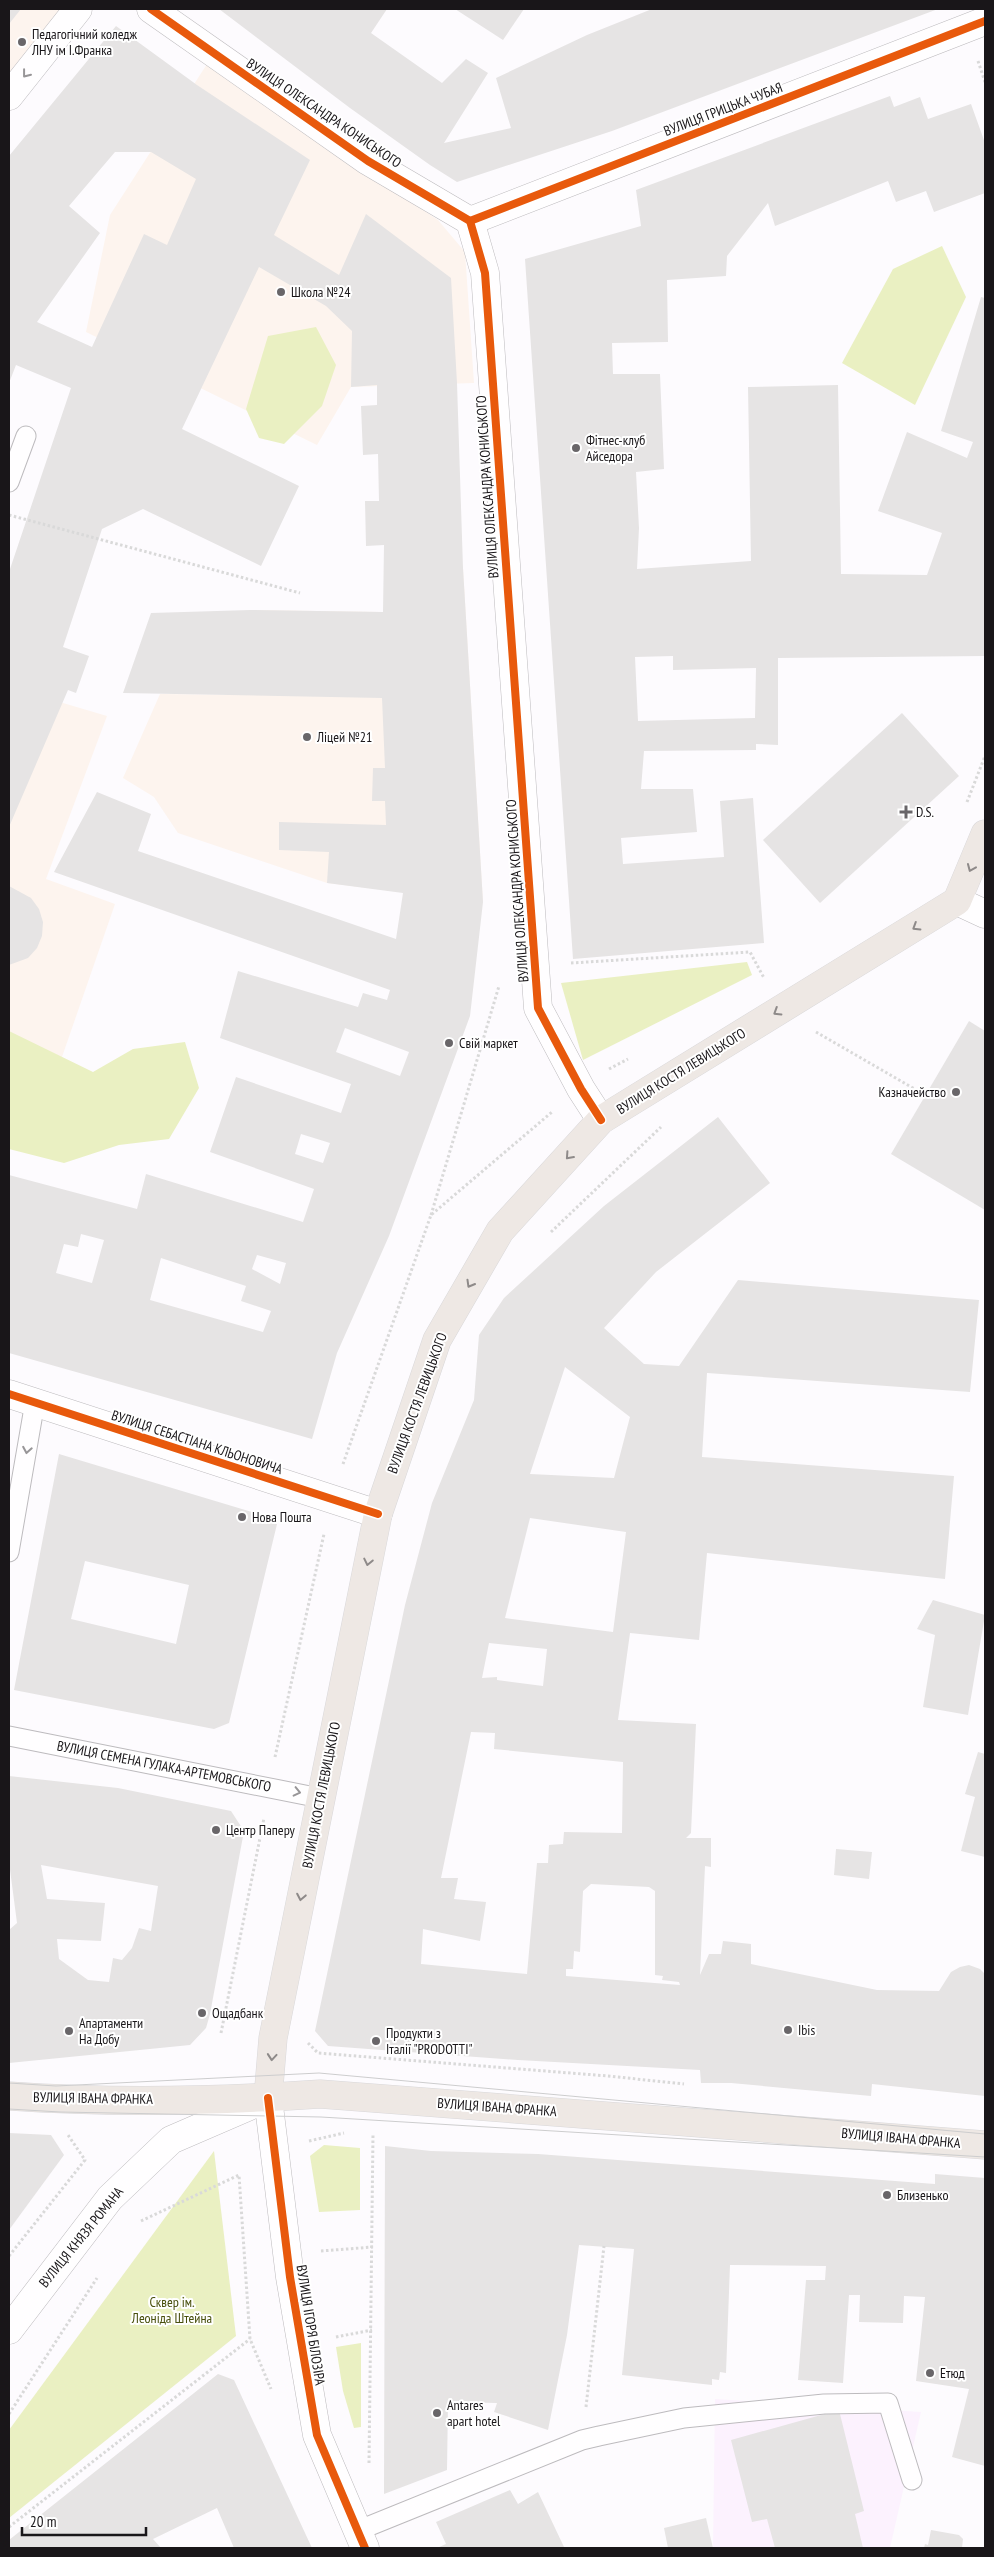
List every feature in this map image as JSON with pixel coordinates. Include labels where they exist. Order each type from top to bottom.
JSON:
[{"type":"main road","points":[[957,901],[985,834]]},
{"type":"main road","name":"ВУЛИЦЯ КОСТЯ ЛЕВИЦЬКОГО","points":[[268,2098],[273,2038],[378,1514],[437,1340],[500,1231],[602,1120],[957,901]]},
{"type":"main road","name":"ВУЛИЦЯ ІВАНА ФРАНКА","points":[[9,2096],[56,2099],[268,2098],[320,2094],[985,2145]]},
{"type":"street","points":[[9,96],[78,9]]},
{"type":"street","name":"ВУЛИЦЯ ОЛЕКСАНДРА КОНИСЬКОГО","points":[[151,9],[368,161],[470,221],[485,273],[538,1008],[581,1089],[602,1120]]},
{"type":"street","name":"ВУЛИЦЯ ГРИЦЬКА ЧУБАЯ","points":[[470,221],[985,21]]},
{"type":"street","points":[[957,901],[985,914]]},
{"type":"street","name":"ВУЛИЦЯ СЕБАСТІАНА КЛЬОНОВИЧА","points":[[9,1394],[378,1514]]},
{"type":"street","name":"ВУЛИЦЯ КНЯЗЯ РОМАНА","points":[[9,2330],[110,2198],[170,2140],[268,2098]]},
{"type":"street","name":"ВУЛИЦЯ ІГОРЯ БІЛОЗІРА","points":[[268,2098],[290,2277],[317,2435],[361,2540]]},
{"type":"lane","points":[[9,482],[26,436]]},
{"type":"lane","points":[[9,1552],[34,1402]]},
{"type":"lane","name":"ВУЛИЦЯ СЕМЕНА ГУЛАКА-АРТЕМОВСЬКОГО","points":[[9,1736],[320,1798]]},
{"type":"lane","points":[[361,2540],[582,2440],[684,2418],[824,2404],[888,2404],[912,2480]]},
{"type":"path","points":[[9,515],[300,594]]},
{"type":"path","points":[[965,809],[985,756]]},
{"type":"path","points":[[568,963],[750,952],[764,979]]},
{"type":"path","points":[[756,984],[772,974]]},
{"type":"path","points":[[342,1467],[431,1215],[499,985]]},
{"type":"path","points":[[810,1036],[824,1026]]},
{"type":"path","points":[[816,1032],[918,1091]]},
{"type":"path","points":[[605,1072],[630,1057]]},
{"type":"path","points":[[431,1215],[557,1108]]},
{"type":"path","points":[[547,1235],[666,1122]]},
{"type":"path","points":[[274,1763],[324,1533]]},
{"type":"path","points":[[221,2033],[265,1815]]},
{"type":"path","points":[[305,2040],[318,2053],[608,2076],[681,2083],[690,2087]]},
{"type":"path","points":[[369,2472],[374,2129]]},
{"type":"path","points":[[9,2256],[85,2160],[65,2130]]},
{"type":"path","points":[[140,2221],[239,2175],[250,2339],[273,2394]]},
{"type":"path","points":[[582,2440],[604,2246]]},
{"type":"path","points":[[313,2252],[373,2247]]},
{"type":"path","points":[[9,2414],[99,2274]]},
{"type":"path","points":[[334,2338],[372,2330]]},
{"type":"path","points":[[9,2527],[250,2339]]},
{"type":"shaded area","name":"Педагогічний коледж ЛНУ ім І.Франка","points":[[9,9],[62,9],[9,75]]},
{"type":"shaded area","name":"Школа №24","points":[[207,64],[438,220],[465,252],[474,383],[351,387],[317,445],[86,332],[110,215]]},
{"type":"shaded area","name":"Ліцей №21","points":[[463,568],[483,902],[327,883],[178,833],[154,797],[123,778],[160,694],[250,695],[250,610],[383,612]]},
{"type":"shaded area","points":[[9,687],[107,716],[46,879],[115,904],[54,1080],[9,1061]]},
{"type":"shaded area","points":[[715,2399],[921,2412],[890,2548],[713,2548]]},
{"type":"green space","points":[[942,246],[966,297],[915,405],[842,363],[893,269]]},
{"type":"green space","points":[[316,327],[336,365],[322,406],[284,444],[259,438],[246,409],[268,336]]},
{"type":"green space","points":[[747,962],[752,975],[583,1060],[561,983]]},
{"type":"green space","points":[[9,1031],[93,1072],[133,1049],[185,1042],[199,1088],[169,1139],[119,1145],[64,1163],[9,1149]]},
{"type":"green space","points":[[324,2145],[360,2148],[360,2210],[319,2212],[310,2156]]},
{"type":"green space","name":"Сквер ім. Леоніда Штейна","points":[[214,2151],[236,2336],[9,2518],[9,2430]]},
{"type":"green space","points":[[361,2343],[361,2427],[354,2428],[343,2391],[336,2347]]},
{"type":"building","points":[[9,9],[21,9],[9,24]]},
{"type":"building","points":[[219,9],[387,9],[371,33],[442,83],[466,59],[488,73],[444,143],[511,128],[496,78],[587,35],[652,9],[938,9],[612,131],[457,182],[350,108]]},
{"type":"building","points":[[455,9],[524,9],[503,40]]},
{"type":"building","points":[[116,26],[197,85],[310,160],[274,235],[339,275],[366,214],[451,278],[457,383],[463,568],[483,902],[470,1016],[389,1236],[337,1353],[312,1439],[9,1353],[9,1175],[137,1209],[146,1174],[303,1222],[314,1189],[210,1152],[236,1077],[341,1113],[351,1084],[220,1038],[238,971],[358,1007],[363,993],[387,1000],[390,990],[54,872],[97,792],[151,814],[138,851],[396,939],[403,893],[327,883],[329,852],[279,850],[279,822],[386,825],[385,801],[372,801],[373,768],[385,768],[382,698],[123,693],[151,613],[250,610],[383,612],[384,545],[366,546],[365,501],[379,501],[378,454],[363,455],[361,406],[377,405],[377,385],[351,387],[352,331],[326,306],[259,267],[182,429],[299,486],[261,566],[143,509],[102,529],[63,647],[89,656],[76,693],[68,690],[9,827],[9,572],[71,388],[16,365],[9,383],[9,156]],"holes":[[[115,152],[151,152],[196,179],[167,245],[144,234],[92,347],[37,322],[100,233],[69,206]],[[345,1028],[409,1052],[400,1076],[336,1052]],[[301,1134],[330,1143],[323,1163],[295,1154]],[[81,1234],[104,1240],[92,1283],[56,1273],[64,1244],[78,1247]],[[257,1255],[286,1263],[280,1284],[252,1269]],[[161,1258],[246,1286],[241,1301],[271,1311],[263,1332],[150,1300]]]},
{"type":"building","points":[[890,96],[894,107],[920,97],[928,119],[971,104],[985,143],[985,193],[934,212],[926,191],[896,202],[888,181],[775,226],[768,203],[727,256],[726,276],[667,280],[668,342],[612,343],[613,374],[660,374],[664,469],[636,472],[639,528],[637,569],[751,561],[748,387],[838,385],[841,574],[927,575],[942,533],[878,511],[907,432],[967,458],[973,442],[941,431],[981,297],[985,298],[985,656],[778,658],[778,745],[756,744],[756,750],[644,751],[641,789],[693,789],[697,832],[621,838],[623,864],[724,857],[720,801],[753,798],[764,943],[573,959],[525,259],[641,226],[636,190]],"holes":[[[673,656],[673,670],[756,668],[755,718],[638,721],[635,657]]]},
{"type":"building","points":[[902,713],[959,776],[820,903],[763,840]]},
{"type":"building","points":[[9,886],[31,898],[39,909],[43,922],[42,936],[37,948],[28,958],[9,965]]},
{"type":"building","name":"Казначейство","points":[[969,1021],[985,1031],[985,1210],[891,1154]]},
{"type":"building","points":[[718,1117],[770,1183],[656,1272],[604,1328],[644,1364],[679,1366],[738,1280],[979,1300],[970,1392],[707,1373],[702,1457],[954,1476],[945,1579],[707,1553],[699,1640],[630,1633],[618,1720],[696,1724],[691,1833],[686,1838],[711,1838],[711,1867],[705,1866],[700,1975],[709,1954],[721,1954],[723,1941],[751,1944],[751,1964],[877,1990],[939,1991],[951,1972],[960,1967],[969,1965],[980,1969],[985,1974],[985,2096],[872,2084],[871,2096],[731,2083],[701,2083],[700,2070],[518,2060],[328,2046],[315,2031],[405,1605],[432,1503],[474,1400],[479,1335],[504,1298],[604,1206]],"holes":[[[565,1367],[630,1417],[614,1478],[530,1474]],[[530,1518],[626,1532],[613,1632],[505,1618]],[[489,1643],[547,1649],[543,1686],[497,1680],[497,1677],[482,1678]],[[471,1732],[495,1733],[494,1749],[623,1762],[622,1833],[564,1832],[563,1844],[549,1845],[548,1863],[537,1863],[527,1974],[421,1964],[423,1929],[480,1941],[486,1902],[454,1899],[458,1878],[441,1878]],[[591,1884],[649,1887],[655,1891],[655,1975],[663,1976],[662,1980],[679,1982],[680,1985],[566,1976],[566,1969],[573,1969],[574,1951],[580,1952],[583,1891]]]},
{"type":"building","points":[[59,1454],[278,1520],[229,1723],[214,1729],[14,1690]],"holes":[[[85,1561],[189,1585],[176,1644],[71,1619]]]},
{"type":"building","points":[[933,1600],[985,1615],[968,1715],[923,1707],[935,1635],[917,1629]]},
{"type":"building","points":[[978,1752],[985,1754],[985,1857],[961,1851],[975,1797],[965,1794]]},
{"type":"building","points":[[9,1776],[118,1788],[231,1811],[244,1831],[206,2028],[190,2045],[9,2063],[9,1930],[17,1923],[9,1862]],"holes":[[[41,1865],[158,1886],[151,1931],[139,1928],[132,1948],[122,1960],[113,1958],[109,1982],[88,1980],[59,1959],[57,1939],[101,1941],[105,1903],[47,1899]]]},
{"type":"building","points":[[836,1849],[872,1852],[869,1879],[834,1875]]},
{"type":"building","points":[[9,2133],[51,2135],[64,2155],[9,2230]]},
{"type":"building","points":[[385,2146],[431,2151],[538,2154],[935,2184],[935,2174],[985,2178],[985,2466],[952,2457],[969,2389],[916,2381],[925,2297],[904,2296],[903,2323],[859,2322],[860,2295],[849,2295],[843,2383],[798,2380],[806,2280],[825,2280],[826,2266],[730,2265],[726,2373],[720,2372],[719,2380],[712,2379],[712,2385],[622,2375],[634,2249],[579,2245],[567,2335],[548,2430],[494,2412],[497,2403],[448,2402],[447,2470],[384,2494]]},
{"type":"building","points":[[218,2374],[234,2380],[312,2548],[234,2548],[217,2508],[153,2539],[161,2548],[9,2548],[9,2540]]},
{"type":"building","points":[[839,2410],[864,2511],[855,2514],[863,2548],[775,2548],[767,2519],[752,2522],[731,2440]]},
{"type":"building","points":[[510,2490],[518,2504],[538,2492],[564,2547],[437,2548],[446,2544],[436,2522]]},
{"type":"building","points":[[706,2518],[713,2548],[668,2548],[664,2528]]},
{"type":"building","points":[[931,2530],[959,2535],[963,2539],[962,2548],[924,2548],[925,2544],[928,2545]]},
{"type":"tram line","points":[[9,2083],[56,2086],[319,2073],[985,2134]]},
{"type":"tram line","points":[[9,2109],[60,2112],[321,2117],[985,2157]]},
{"type":"cycle path","points":[[151,9],[368,161],[470,221],[485,273],[538,1008],[581,1089],[601,1120]]},
{"type":"cycle path","points":[[470,221],[985,21]]},
{"type":"cycle path","points":[[9,1394],[378,1514]]},
{"type":"cycle path","points":[[268,2098],[290,2277],[317,2435],[365,2548]]},
{"type":"place","name":"Педагогічний коледж ЛНУ ім І.Франка","points":[[22,42]]},
{"type":"place","name":"Школа №24","points":[[281,292]]},
{"type":"place","name":"Фітнес-клуб Айседора","points":[[576,448]]},
{"type":"place","name":"Ліцей №21","points":[[307,737]]},
{"type":"place","name":"D.S.","points":[[906,812]]},
{"type":"place","name":"Свiй маркет","points":[[449,1043]]},
{"type":"place","name":"Казначейство","points":[[956,1092]]},
{"type":"place","name":"Нова Пошта","points":[[242,1517]]},
{"type":"place","name":"Центр Паперу","points":[[216,1830]]},
{"type":"place","name":"Ощадбанк","points":[[202,2013]]},
{"type":"place","name":"Ibis","points":[[788,2030]]},
{"type":"place","name":"Апартаменти На Добу","points":[[69,2031]]},
{"type":"place","name":"Продукти з Італії \"PRODOTTI\"","points":[[376,2041]]},
{"type":"place","name":"Близенько","points":[[887,2195]]},
{"type":"place","name":"Етюд","points":[[930,2373]]},
{"type":"place","name":"Antares apart hotel","points":[[437,2413]]}]
